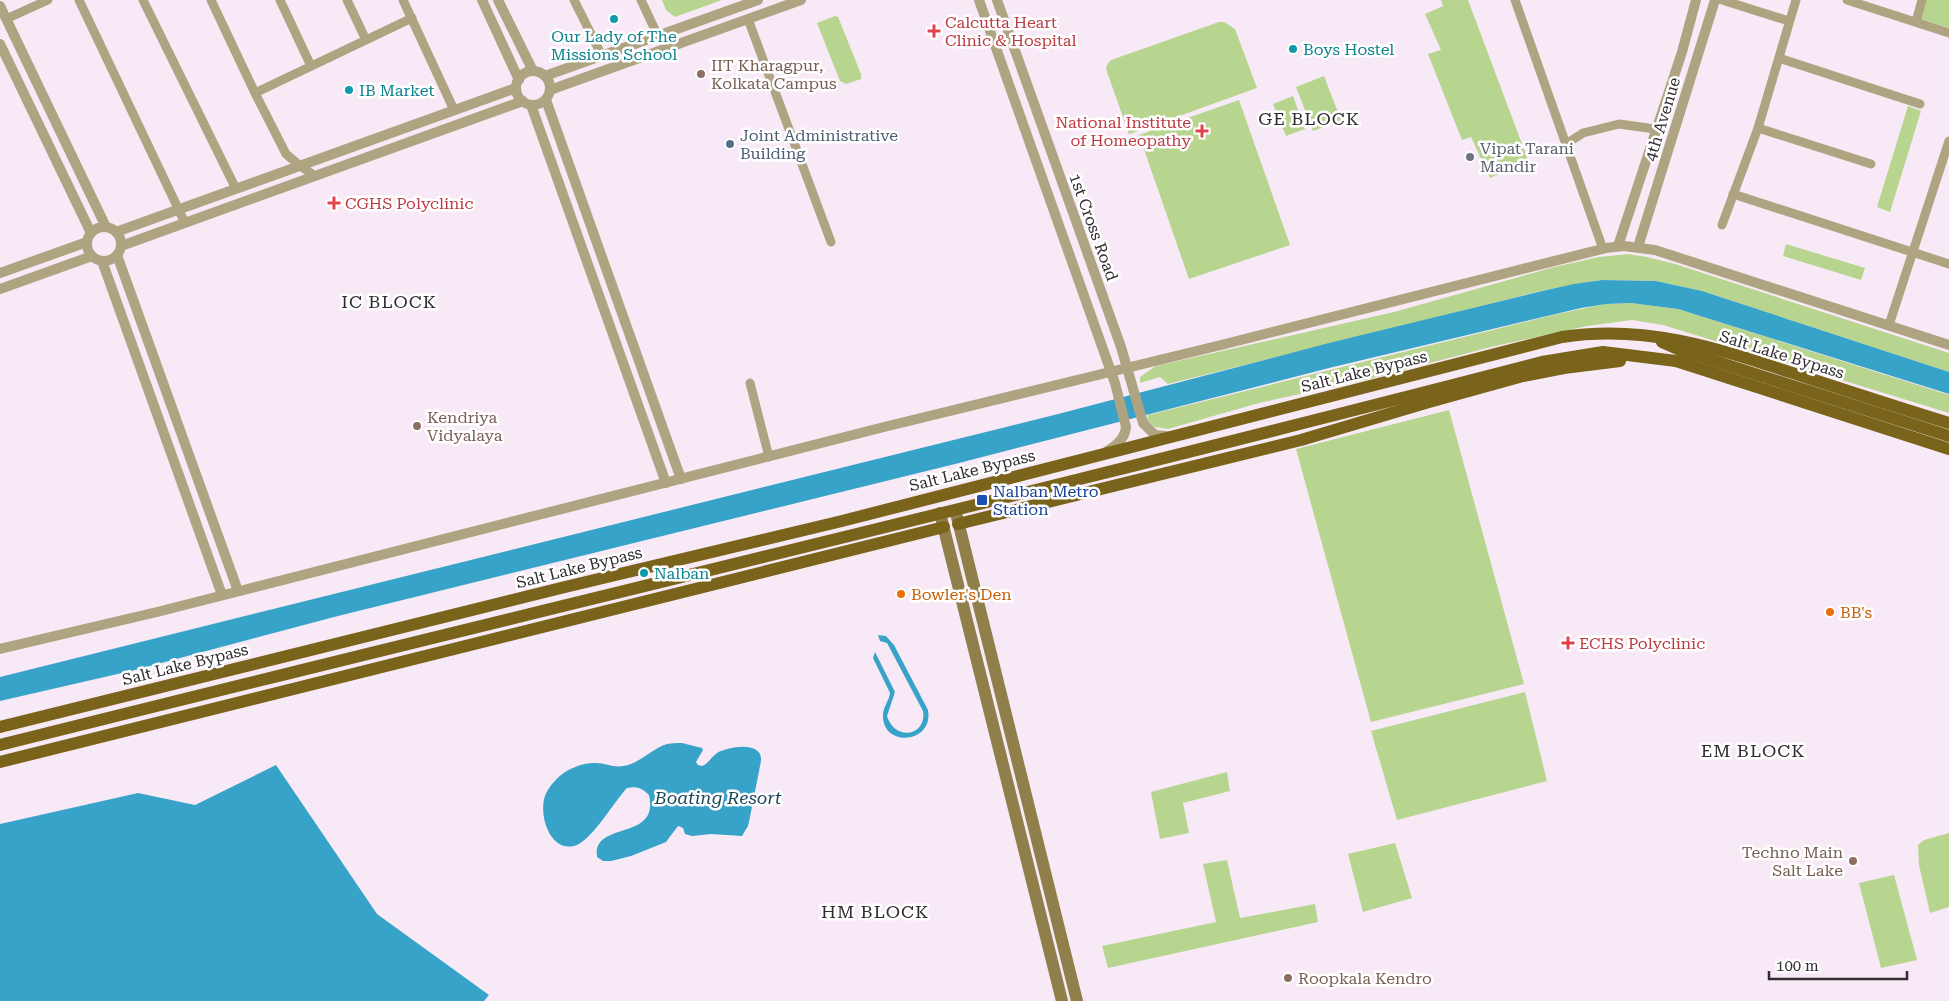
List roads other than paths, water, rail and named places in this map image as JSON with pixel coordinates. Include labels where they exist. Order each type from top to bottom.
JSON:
[{"type":"main road","name":"Salt Lake Bypass","points":[[0,727],[842,521],[1544,341],[1577,335],[1605,333],[1634,334],[1683,340],[1949,423]]},
{"type":"main road","points":[[1651,337],[1678,356],[1949,436]]},
{"type":"main road","name":"Salt Lake Bypass","points":[[958,524],[1187,469],[1338,429],[1459,388],[1480,378],[1542,362],[1603,352],[1678,356],[1949,449]]},
{"type":"main road","name":"Salt Lake Bypass","points":[[0,745],[1308,421],[1459,388],[1564,368],[1620,361]]},
{"type":"main road","points":[[1450,366],[1459,388]]},
{"type":"main road","points":[[1308,421],[1338,429]]},
{"type":"main road","points":[[1073,495],[1088,476]]},
{"type":"main road","points":[[955,509],[1077,1001]]},
{"type":"main road","points":[[940,513],[1062,1001]]},
{"type":"main road","points":[[0,762],[944,527]]},
{"type":"main road","points":[[702,554],[709,585]]},
{"type":"street","points":[[6,20],[48,0]]},
{"type":"street","points":[[79,0],[185,223]]},
{"type":"street","points":[[143,0],[236,189]]},
{"type":"street","points":[[211,0],[254,93],[286,154],[299,166],[315,176]]},
{"type":"street","points":[[280,0],[311,66]]},
{"type":"street","points":[[348,0],[366,40]]},
{"type":"street","points":[[403,0],[454,110]]},
{"type":"street","points":[[482,0],[517,84],[517,94],[527,103],[666,483]]},
{"type":"street","points":[[498,0],[533,71]]},
{"type":"street","points":[[574,0],[602,56]]},
{"type":"street","points":[[641,0],[658,36]]},
{"type":"street","points":[[546,76],[758,0],[762,14]]},
{"type":"street","points":[[548,95],[801,0]]},
{"type":"street","name":"1st Cross Road","points":[[979,0],[1115,383],[1126,427],[1123,438],[1104,453]]},
{"type":"street","name":"1st Cross Road","points":[[997,0],[1128,368],[1143,424],[1155,435],[1170,436]]},
{"type":"street","points":[[1515,0],[1603,249]]},
{"type":"street","name":"4th Avenue","points":[[1618,246],[1655,129],[1682,52],[1696,0]]},
{"type":"street","name":"4th Avenue","points":[[1638,247],[1715,0]]},
{"type":"street","points":[[1722,0],[1790,21]]},
{"type":"street","points":[[1722,225],[1758,128],[1796,0]]},
{"type":"street","points":[[1847,0],[1949,32]]},
{"type":"street","points":[[1916,22],[1922,0]]},
{"type":"street","points":[[0,6],[106,227]]},
{"type":"street","points":[[254,93],[412,18]]},
{"type":"street","points":[[748,19],[831,242]]},
{"type":"street","points":[[0,44],[76,201],[89,238],[88,249],[92,256],[102,261],[112,259],[119,251],[185,223],[315,176],[527,103],[542,104],[548,95],[550,85],[546,76],[533,71],[522,75],[517,84],[454,110],[116,232]]},
{"type":"street","points":[[999,54],[1014,48]]},
{"type":"street","points":[[1682,52],[1697,58]]},
{"type":"street","points":[[1779,58],[1920,104]]},
{"type":"street","points":[[13,71],[28,64]]},
{"type":"street","points":[[548,95],[681,479]]},
{"type":"street","points":[[1566,144],[1583,133],[1619,124],[1655,129]]},
{"type":"street","points":[[1758,128],[1871,164]]},
{"type":"street","points":[[1889,325],[1949,141]]},
{"type":"street","points":[[76,201],[90,193]]},
{"type":"street","points":[[1733,194],[1949,264]]},
{"type":"street","points":[[0,273],[89,238],[97,228],[106,227],[116,232],[121,240],[119,251],[154,356],[238,591]]},
{"type":"street","points":[[0,649],[1618,246],[1655,250],[1949,345]]},
{"type":"street","points":[[0,289],[92,256]]},
{"type":"street","points":[[1073,264],[1090,259]]},
{"type":"street","points":[[102,261],[222,595]]},
{"type":"street","name":"Salt Lake Bypass","points":[[1620,361],[1632,355]]},
{"type":"street","points":[[138,361],[154,356]]},
{"type":"street","points":[[750,383],[769,457]]},
{"type":"street","points":[[182,486],[198,481]]},
{"type":"street","points":[[944,527],[958,524]]},
{"type":"water","points":[[1602,280],[1656,281],[1702,291],[1949,372],[1949,394],[1678,309],[1631,303],[1606,304],[1581,308],[1329,368],[959,463],[338,616],[135,670],[0,701],[0,677],[1062,413],[1333,342],[1542,291]]},
{"type":"water","points":[[878,635],[886,636],[894,645],[928,710],[928,721],[923,730],[907,738],[898,737],[890,733],[885,726],[883,712],[890,693],[873,658],[875,652],[895,692],[887,716],[891,724],[897,730],[909,733],[920,726],[923,719],[923,711],[887,643],[880,641]]},
{"type":"water","name":"Boating Resort","points":[[682,743],[702,748],[703,750],[696,762],[702,766],[717,753],[736,747],[751,748],[760,754],[761,761],[750,817],[748,826],[742,836],[711,834],[692,836],[685,834],[683,828],[678,826],[666,842],[631,856],[603,861],[597,857],[598,846],[605,838],[636,826],[645,819],[650,810],[649,795],[637,787],[627,788],[590,835],[577,845],[568,847],[560,844],[549,832],[543,814],[545,796],[550,787],[564,772],[587,763],[616,766],[629,765],[661,746]]},
{"type":"water","points":[[276,765],[377,914],[489,995],[484,1001],[0,1001],[0,824],[138,793],[195,805]]},
{"type":"place","name":"Our Lady of The Missions School","points":[[614,19]]},
{"type":"place","name":"Calcutta Heart Clinic & Hospital","points":[[934,31]]},
{"type":"place","name":"Boys Hostel","points":[[1293,49]]},
{"type":"place","name":"IIT Kharagpur, Kolkata Campus","points":[[701,74]]},
{"type":"place","name":"IB Market","points":[[349,90]]},
{"type":"place","name":"National Institute of Homeopathy","points":[[1202,131]]},
{"type":"place","name":"Joint Administrative Building","points":[[730,144]]},
{"type":"place","name":"Vipat Tarani Mandir","points":[[1470,157]]},
{"type":"place","name":"CGHS Polyclinic","points":[[334,203]]},
{"type":"place","name":"Kendriya Vidyalaya","points":[[417,426]]},
{"type":"place","name":"Nalban Metro Station","points":[[982,500]]},
{"type":"place","name":"Nalban","points":[[644,573]]},
{"type":"place","name":"Bowler's Den","points":[[901,594]]},
{"type":"place","name":"BB's","points":[[1830,612]]},
{"type":"place","name":"ECHS Polyclinic","points":[[1568,643]]},
{"type":"place","name":"Techno Main Salt Lake","points":[[1853,861]]},
{"type":"place","name":"Roopkala Kendro","points":[[1288,978]]},
{"type":"district","name":"GE BLOCK","points":[[1309,119]]},
{"type":"district","name":"IC BLOCK","points":[[389,302]]},
{"type":"district","name":"EM BLOCK","points":[[1753,751]]},
{"type":"district","name":"HM BLOCK","points":[[875,912]]}]
